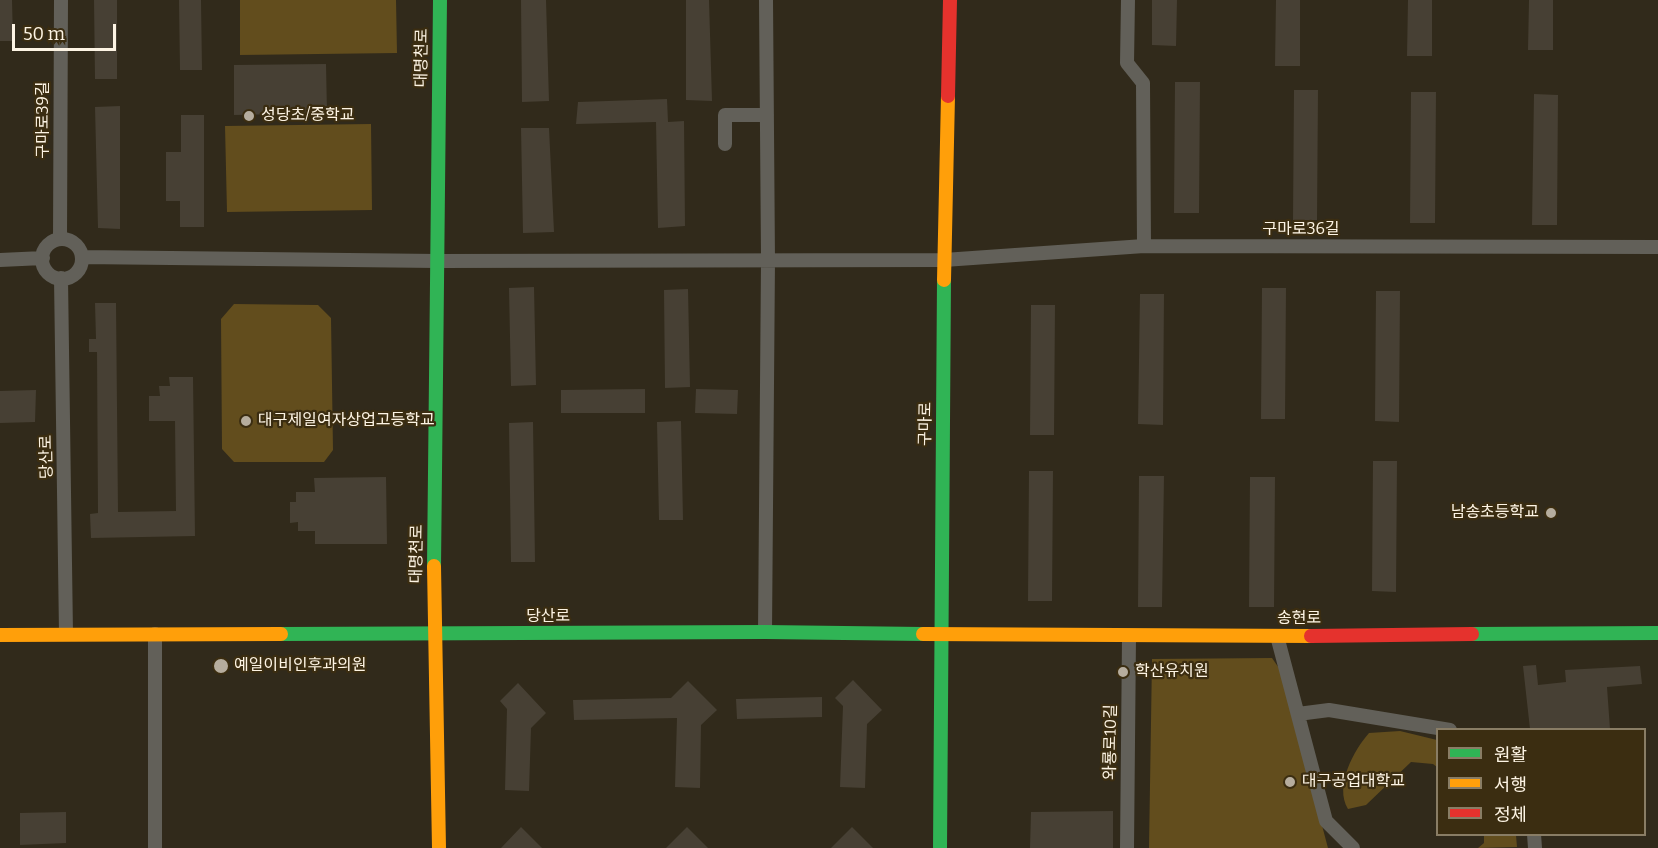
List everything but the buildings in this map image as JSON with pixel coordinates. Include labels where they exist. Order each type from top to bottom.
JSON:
[{"type":"main road","name":"대명천로","points":[[439,848],[433,633],[440,0]]},
{"type":"main road","name":"구마로","points":[[940,848],[944,260],[950,0]]},
{"type":"main road","name":"당산로","points":[[0,635],[765,632],[941,635]]},
{"type":"main road","name":"송현로","points":[[941,635],[1129,637],[1658,633]]},
{"type":"street","name":"구마로39길","points":[[60,239],[61,0]]},
{"type":"street","points":[[765,632],[768,260],[766,0]]},
{"type":"street","points":[[1128,0],[1127,63],[1143,83],[1144,246]]},
{"type":"street","points":[[726,144],[725,115],[767,115]]},
{"type":"street","points":[[60,239],[73,242],[82,257],[78,271],[61,278],[50,274],[43,258],[48,245],[60,239]]},
{"type":"street","name":"구마로36길","points":[[436,261],[944,260],[1144,246],[1658,247]]},
{"type":"street","points":[[82,257],[436,261]]},
{"type":"street","points":[[0,260],[43,258]]},
{"type":"street","name":"당산로","points":[[61,278],[66,634]]},
{"type":"street","points":[[155,848],[156,634]]},
{"type":"street","points":[[1277,636],[1326,821],[1353,848]]},
{"type":"street","name":"와룡로10길","points":[[1127,848],[1129,637]]},
{"type":"street","points":[[1298,714],[1329,710],[1444,728]]},
{"type":"shaded area","points":[[240,0],[396,0],[397,53],[240,55]]},
{"type":"shaded area","points":[[371,124],[372,210],[227,212],[225,126]]},
{"type":"shaded area","points":[[234,304],[318,305],[331,318],[333,450],[324,462],[234,462],[222,449],[221,319]]},
{"type":"shaded area","points":[[1272,658],[1281,671],[1328,848],[1149,848],[1152,659]]},
{"type":"shaded area","points":[[1400,731],[1436,740],[1436,766],[1411,762],[1366,805],[1348,809],[1343,790],[1345,779],[1352,758],[1369,733]]},
{"type":"shaded area","points":[[1484,836],[1516,836],[1517,847],[1478,848],[1484,843]]},
{"type":"traffic: fast","points":[[434,566],[440,0]]},
{"type":"traffic: fast","points":[[940,848],[944,280]]},
{"type":"traffic: fast","points":[[281,634],[765,632],[923,634]]},
{"type":"traffic: fast","points":[[1472,634],[1658,633]]},
{"type":"traffic: slow","points":[[944,280],[948,96]]},
{"type":"traffic: slow","points":[[434,566],[439,848]]},
{"type":"traffic: slow","points":[[0,635],[281,634]]},
{"type":"traffic: slow","points":[[923,634],[1311,636]]},
{"type":"traffic: jam","points":[[948,96],[950,0]]},
{"type":"traffic: jam","points":[[1311,636],[1472,634]]},
{"type":"place","name":"성당초/중학교","points":[[249,116]]},
{"type":"place","name":"대구제일여자상업고등학교","points":[[246,421]]},
{"type":"place","name":"남송초등학교","points":[[1551,513]]},
{"type":"place","name":"예일이비인후과의원","points":[[221,666]]},
{"type":"place","name":"학산유치원","points":[[1123,672]]},
{"type":"place","name":"대구공업대학교","points":[[1290,782]]}]
